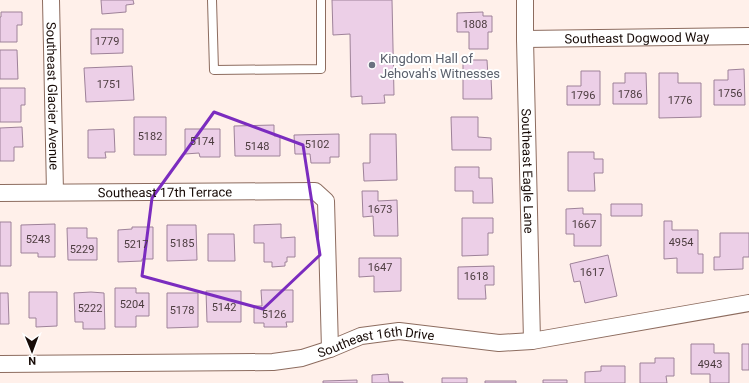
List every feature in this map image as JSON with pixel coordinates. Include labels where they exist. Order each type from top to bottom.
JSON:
[{"type":"street","name":"Southeast Glacier Avenue","points":[[51,0],[54,192]]},
{"type":"street","name":"Southeast Eagle Lane","points":[[525,0],[532,341]]},
{"type":"street","name":"Southeast Dogwood Way","points":[[525,39],[749,36]]},
{"type":"street","name":"Southeast 17th Terrace","points":[[0,193],[315,191],[326,201],[330,349]]},
{"type":"street","name":"Southeast 16th Drive","points":[[0,364],[273,362],[302,358],[330,349],[361,336],[399,332],[499,343],[532,341],[749,303]]},
{"type":"lane","points":[[212,0],[214,70],[321,69],[321,0]]},
{"type":"highlighted area","points":[[214,112],[303,145],[320,255],[263,309],[142,276],[152,198]]},
{"type":"building","points":[[101,0],[133,0],[134,4],[126,5],[126,12],[102,14]]},
{"type":"building","name":"Kingdom Hall of Jehovah's Witnesses","points":[[332,0],[392,0],[394,95],[384,95],[385,103],[362,104],[362,96],[351,97],[350,34],[333,35]]},
{"type":"building","points":[[1,12],[22,12],[22,25],[17,25],[17,42],[0,42]]},
{"type":"building","points":[[483,12],[483,16],[492,16],[492,32],[488,32],[488,49],[469,49],[469,32],[457,32],[457,13]]},
{"type":"building","points":[[91,29],[123,29],[123,53],[91,54]]},
{"type":"building","points":[[0,50],[17,50],[18,79],[0,79]]},
{"type":"building","points":[[463,60],[487,60],[488,77],[491,77],[492,99],[463,99]]},
{"type":"building","points":[[132,66],[134,100],[86,102],[84,68]]},
{"type":"building","points":[[744,69],[745,105],[714,105],[714,80],[728,80],[728,70]]},
{"type":"building","points":[[581,71],[600,71],[600,105],[567,105],[567,86],[581,86]]},
{"type":"building","points":[[625,73],[646,73],[647,104],[613,104],[613,83],[625,83]]},
{"type":"building","points":[[659,73],[678,73],[678,83],[701,83],[701,117],[659,118]]},
{"type":"building","points":[[0,88],[25,88],[25,105],[21,105],[21,122],[0,122]]},
{"type":"building","points":[[134,117],[166,117],[166,155],[134,155]]},
{"type":"building","points":[[451,117],[478,117],[478,137],[491,138],[491,150],[452,150]]},
{"type":"building","points":[[274,125],[274,136],[280,136],[280,156],[235,156],[234,126]]},
{"type":"building","points":[[22,127],[23,147],[14,147],[14,161],[0,161],[0,128]]},
{"type":"building","points":[[114,129],[115,152],[105,152],[106,158],[88,158],[88,130]]},
{"type":"building","points":[[185,129],[220,129],[220,157],[200,157],[199,153],[185,154]]},
{"type":"building","points":[[339,134],[339,157],[330,157],[330,163],[311,163],[310,154],[295,154],[294,135]]},
{"type":"building","points":[[370,134],[396,134],[397,180],[364,181],[363,163],[370,163]]},
{"type":"building","points":[[568,152],[594,152],[594,159],[603,159],[603,173],[594,173],[595,191],[568,191]]},
{"type":"building","points":[[455,167],[479,167],[479,178],[492,178],[493,203],[473,203],[473,191],[455,191]]},
{"type":"building","points":[[362,191],[378,191],[378,201],[397,200],[398,236],[374,236],[373,216],[363,217]]},
{"type":"building","points":[[611,204],[642,204],[642,216],[611,216]]},
{"type":"building","points":[[583,208],[583,214],[601,214],[601,246],[574,246],[574,234],[566,234],[566,209]]},
{"type":"building","points":[[462,218],[493,218],[493,233],[488,233],[488,255],[462,256]]},
{"type":"building","points":[[664,221],[672,221],[672,230],[698,230],[698,254],[703,254],[703,273],[677,273],[677,258],[664,259]]},
{"type":"building","points":[[0,222],[11,222],[11,266],[0,266]]},
{"type":"building","points":[[55,224],[55,257],[38,257],[38,253],[21,253],[21,225]]},
{"type":"building","points":[[281,224],[281,238],[295,237],[295,257],[287,257],[285,266],[272,267],[272,262],[264,262],[264,243],[254,243],[254,225]]},
{"type":"building","points":[[167,225],[196,225],[197,260],[167,261]]},
{"type":"building","points":[[132,227],[153,227],[153,259],[118,262],[118,230],[132,229]]},
{"type":"building","points":[[67,228],[87,228],[87,238],[97,238],[97,260],[68,260]]},
{"type":"building","points":[[720,233],[749,233],[749,257],[743,257],[743,269],[714,270],[714,257],[720,257]]},
{"type":"building","points":[[208,234],[234,234],[235,261],[208,261]]},
{"type":"building","points":[[608,255],[617,296],[585,303],[580,281],[574,282],[570,264]]},
{"type":"building","points":[[359,258],[401,258],[401,291],[374,292],[374,276],[359,277]]},
{"type":"building","points":[[494,266],[494,285],[485,285],[486,299],[458,299],[458,267]]},
{"type":"building","points":[[115,288],[136,288],[136,293],[149,293],[149,316],[136,316],[136,327],[115,327]]},
{"type":"building","points":[[261,290],[293,290],[293,322],[286,322],[287,327],[264,327],[264,323],[254,323],[254,306],[262,306]]},
{"type":"building","points":[[206,291],[241,291],[241,322],[207,322]]},
{"type":"building","points":[[29,292],[57,292],[57,326],[36,327],[36,318],[29,318]]},
{"type":"building","points":[[0,293],[8,293],[9,324],[0,324]]},
{"type":"building","points":[[74,293],[104,293],[105,329],[83,329],[83,322],[75,322]]},
{"type":"building","points":[[167,293],[198,293],[198,327],[167,328]]},
{"type":"building","points":[[691,344],[714,344],[714,353],[729,353],[729,383],[710,383],[710,374],[691,374]]},
{"type":"building","points":[[742,344],[749,344],[749,370],[742,370]]},
{"type":"building","points":[[655,358],[674,358],[674,376],[666,376],[667,383],[640,383],[640,363],[655,363]]},
{"type":"building","points":[[601,366],[625,366],[625,383],[585,383],[585,372],[601,371]]},
{"type":"building","points":[[388,374],[389,382],[403,383],[372,383],[372,375]]},
{"type":"building","points":[[442,378],[467,378],[467,383],[442,383]]},
{"type":"building","points":[[357,380],[357,383],[323,383],[323,381]]},
{"type":"building","points":[[543,380],[567,380],[567,383],[543,383]]},
{"type":"building","points":[[485,381],[516,381],[516,383],[485,383]]},
{"type":"place","name":"Kingdom Hall of Jehovah's Witnesses","points":[[372,65]]}]
